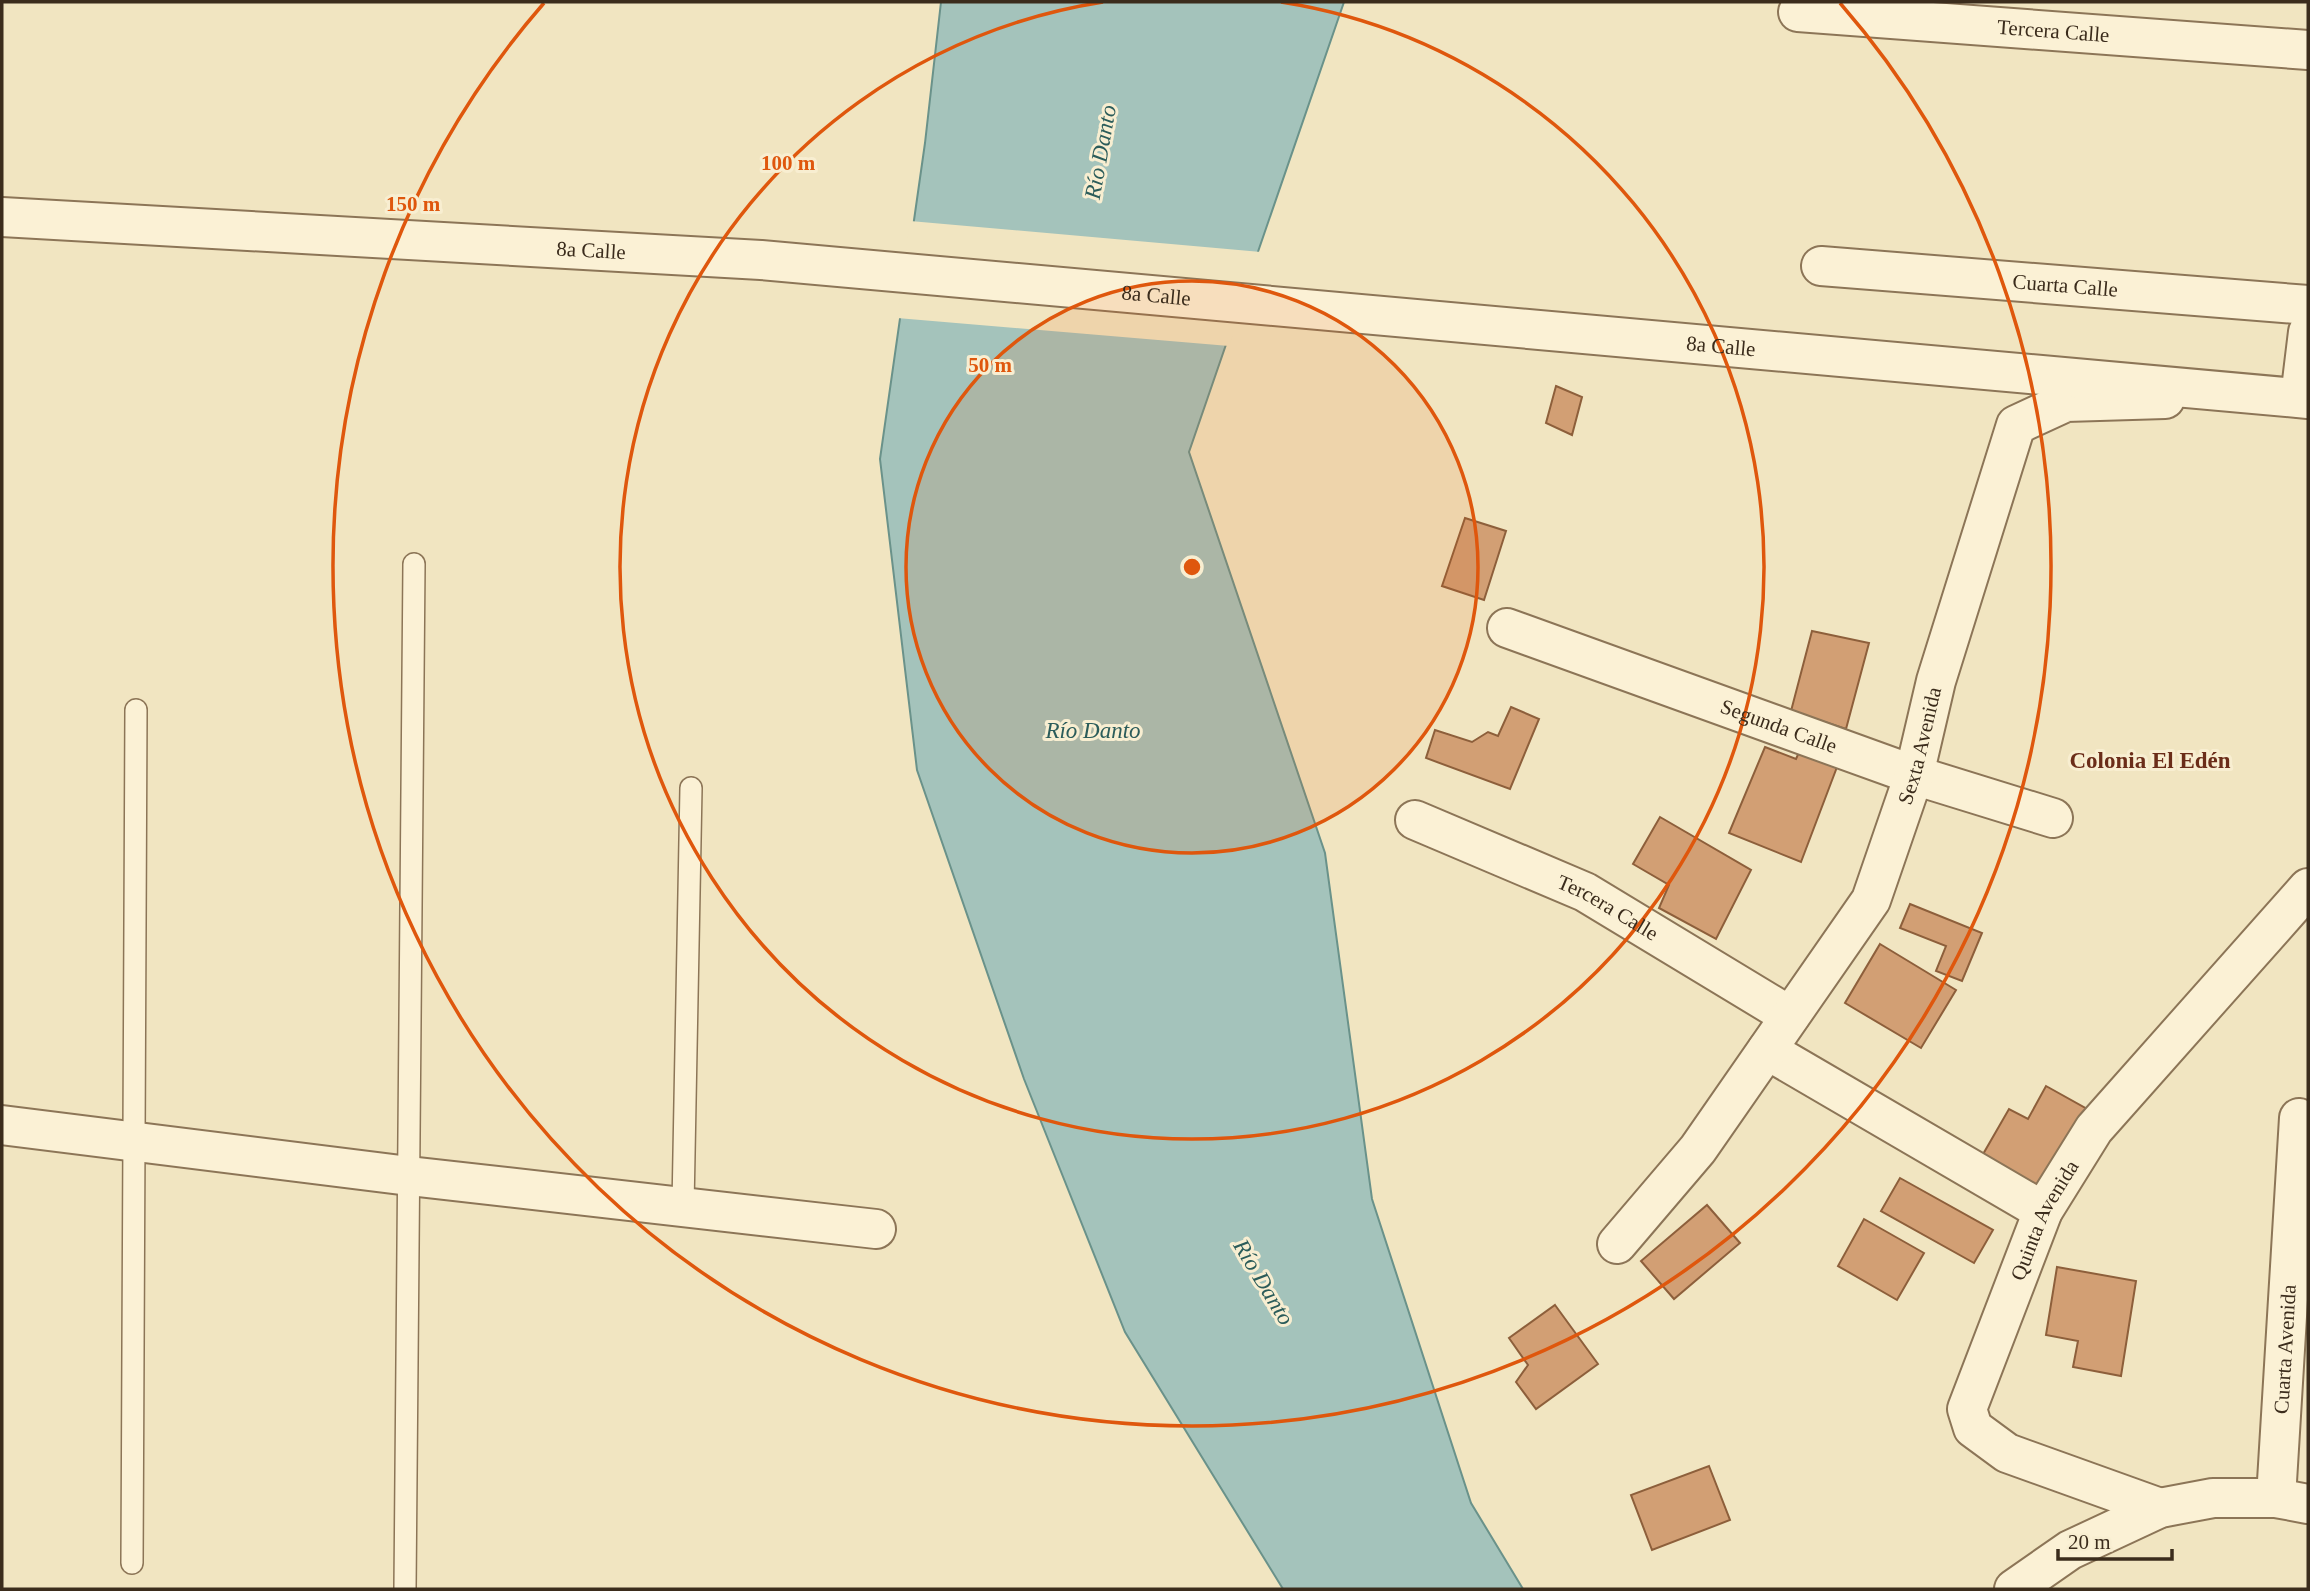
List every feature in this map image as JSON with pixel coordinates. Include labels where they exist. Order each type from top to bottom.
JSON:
[{"type":"street","name":"Tercera Calle","points":[[1798,12],[2308,50]]},
{"type":"street","name":"8a Calle","points":[[2,217],[761,260],[1306,307],[2291,398]]},
{"type":"street","name":"Cuarta Calle","points":[[1821,266],[2308,305]]},
{"type":"street","points":[[2291,398],[2308,332]]},
{"type":"street","name":"Sexta Avenida","points":[[1617,1244],[1698,1149],[1871,900],[1914,775],[1936,681],[2016,425],[2066,402],[2291,398]]},
{"type":"street","name":"Segunda Calle","points":[[1507,628],[1914,775],[2053,818]]},
{"type":"street","name":"Tercera Calle","points":[[1415,820],[1585,892],[1790,1016]]},
{"type":"street","name":"Quinta Avenida","points":[[2160,1508],[2007,1453],[1973,1429],[1967,1409],[2043,1211],[2094,1129],[2307,891]]},
{"type":"street","points":[[1767,1050],[2043,1211]]},
{"type":"street","name":"Cuarta Avenida","points":[[2292,1501],[2299,1118]]},
{"type":"street","points":[[2,1125],[409,1176],[876,1228]]},
{"type":"street","points":[[2014,1589],[2070,1550],[2160,1508],[2213,1498],[2292,1501]]},
{"type":"lane","points":[[405,1589],[414,564]]},
{"type":"lane","points":[[132,1563],[136,710]]},
{"type":"lane","points":[[683,1206],[691,788]]},
{"type":"water","name":"Río Danto","points":[[941,2],[1344,2],[1189,452],[1325,853],[1372,1199],[1471,1503],[1523,1589],[1283,1589],[1125,1332],[1024,1079],[917,770],[880,459],[925,143]]},
{"type":"pier","points":[[910,221],[1261,252],[1229,346],[897,318]]},
{"type":"building","points":[[1556,386],[1582,397],[1572,435],[1546,423]]},
{"type":"building","points":[[1465,518],[1506,531],[1484,600],[1442,586]]},
{"type":"building","points":[[1812,631],[1869,643],[1846,729],[1791,711]]},
{"type":"building","points":[[1511,707],[1539,719],[1510,789],[1426,758],[1435,730],[1472,742],[1488,732],[1498,736]]},
{"type":"building","points":[[1765,747],[1796,759],[1801,748],[1837,767],[1801,862],[1729,833]]},
{"type":"building","points":[[1660,817],[1751,870],[1716,939],[1659,908],[1669,885],[1633,864]]},
{"type":"building","points":[[1910,904],[1982,933],[1962,981],[1936,971],[1946,946],[1900,928]]},
{"type":"building","points":[[1880,944],[1956,990],[1921,1048],[1845,1003]]},
{"type":"building","points":[[2046,1086],[2096,1114],[2050,1195],[1982,1156],[2009,1109],[2028,1119]]},
{"type":"building","points":[[1900,1178],[1993,1230],[1974,1263],[1881,1211]]},
{"type":"building","points":[[1707,1205],[1740,1243],[1674,1299],[1641,1261]]},
{"type":"building","points":[[1864,1219],[1924,1253],[1897,1300],[1838,1266]]},
{"type":"building","points":[[2057,1267],[2136,1281],[2121,1376],[2073,1367],[2078,1341],[2046,1335]]},
{"type":"building","points":[[1555,1305],[1598,1364],[1536,1409],[1516,1382],[1528,1365],[1509,1338]]},
{"type":"building","points":[[1709,1466],[1730,1520],[1652,1550],[1631,1495]]},
{"type":"district","name":"Colonia El Edén","points":[[2150,760]]}]
